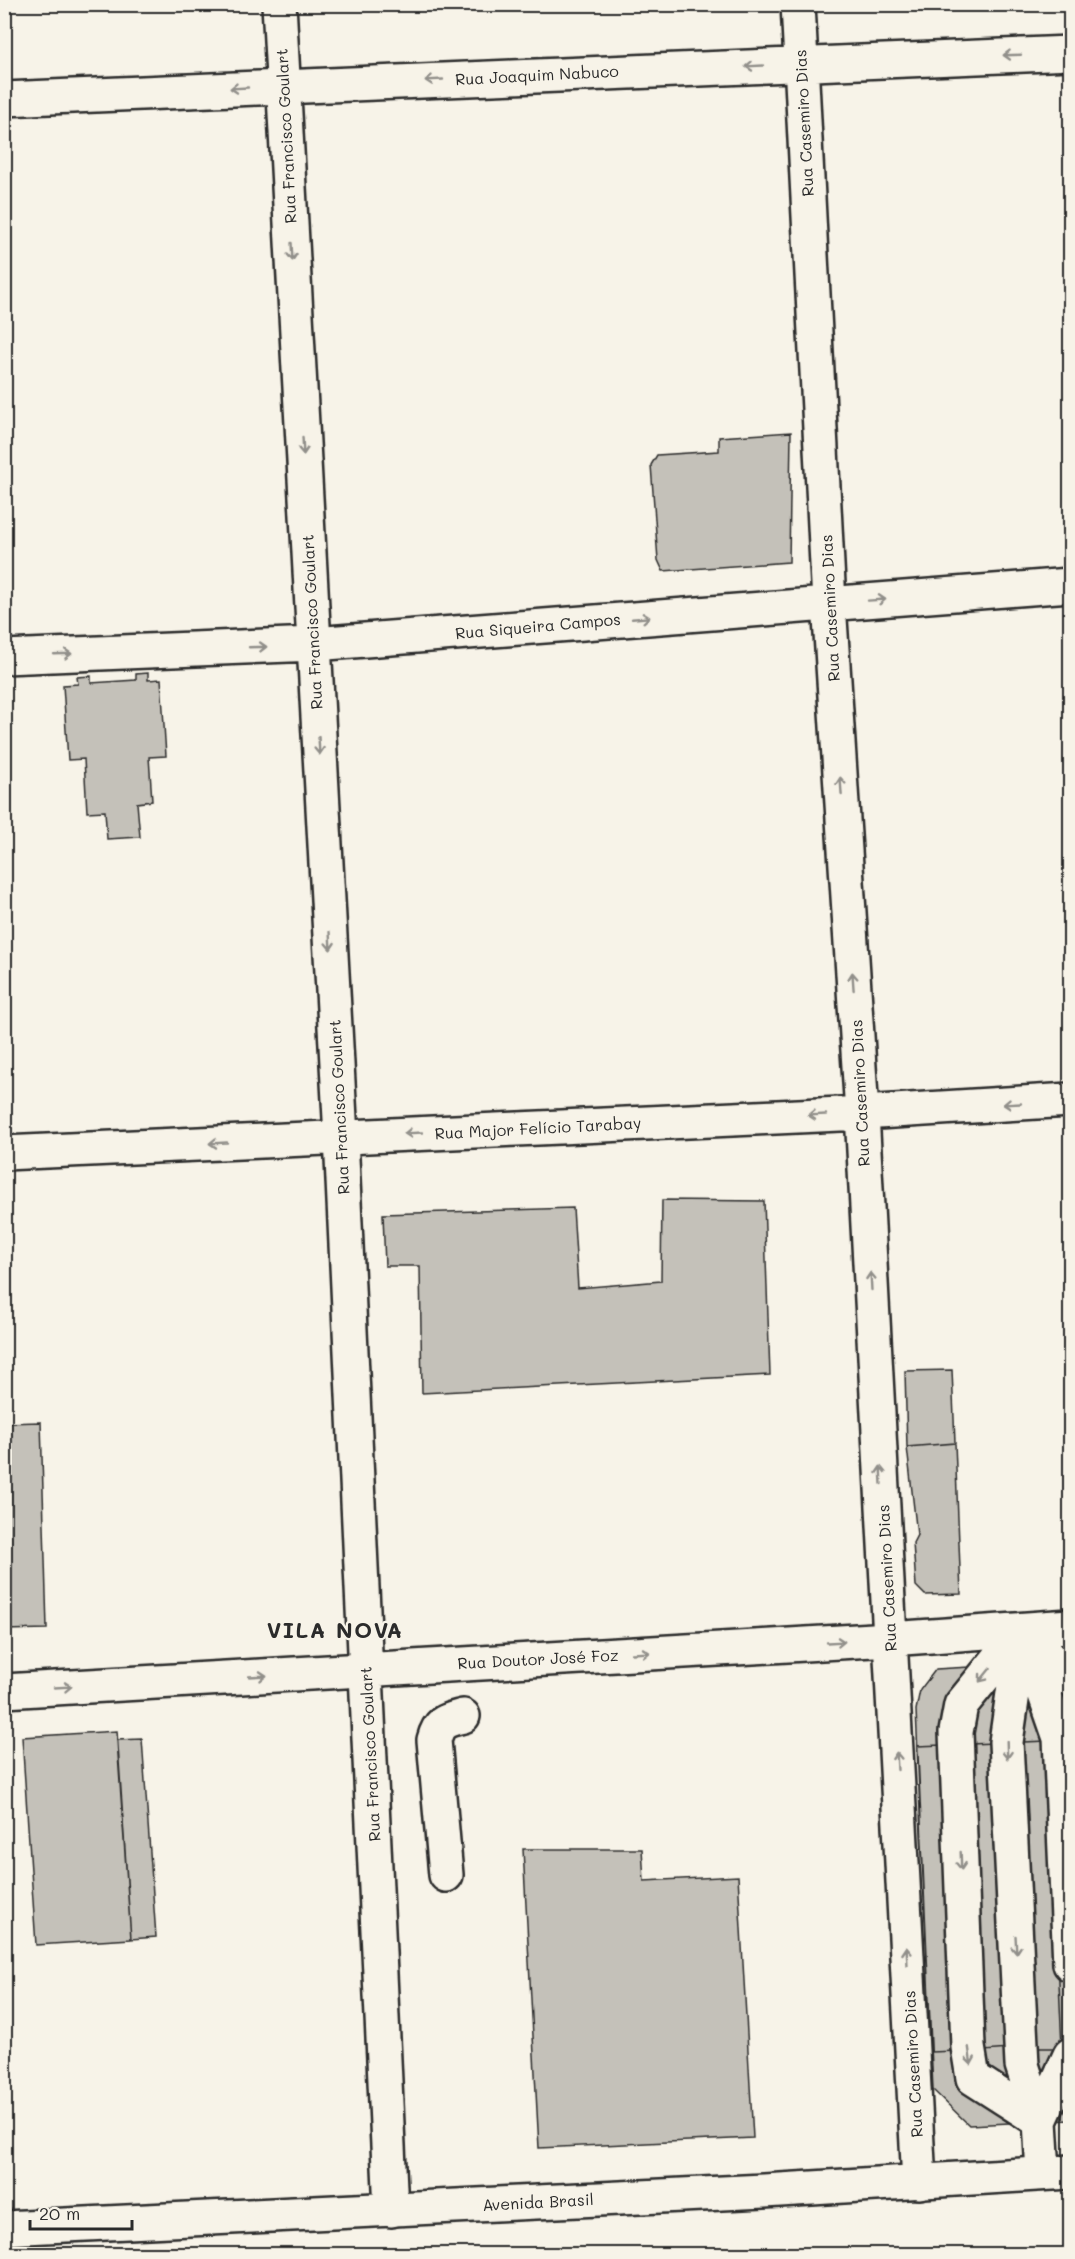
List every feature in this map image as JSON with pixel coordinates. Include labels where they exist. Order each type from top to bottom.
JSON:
[{"type":"street","name":"Rua Francisco Goulart","points":[[279,4],[340,1137],[391,2210]]},
{"type":"street","name":"Rua Casemiro Dias","points":[[798,4],[829,603],[862,1113],[919,2182]]},
{"type":"street","name":"Rua Joaquim Nabuco","points":[[4,99],[1071,53]]},
{"type":"street","name":"Rua Siqueira Campos","points":[[4,657],[314,644],[1071,585]]},
{"type":"street","name":"Rua Major Felício Tarabay","points":[[4,1153],[862,1113],[1071,1100]]},
{"type":"street","name":"Rua Doutor José Foz","points":[[4,1691],[890,1639],[1071,1626]]},
{"type":"street","points":[[1022,1630],[1071,1679]]},
{"type":"street","points":[[1022,1630],[1060,1738],[1071,1964]]},
{"type":"street","points":[[1022,1630],[1006,1742],[1022,2065],[1057,2172]]},
{"type":"street","points":[[1022,1630],[961,1705],[956,1732],[968,2047],[973,2078],[1040,2121]]},
{"type":"street","points":[[446,1875],[434,1740],[438,1726],[445,1721],[463,1716]]},
{"type":"street","points":[[1040,2121],[1071,2055]]},
{"type":"street","points":[[1040,2121],[1071,2105]]},
{"type":"street","name":"Avenida Brasil","points":[[4,2228],[919,2182],[1057,2172]]},
{"type":"building","points":[[791,432],[789,562],[663,571],[658,560],[651,465],[657,455],[719,451],[719,437]]},
{"type":"building","points":[[148,673],[148,680],[161,679],[166,756],[149,757],[152,801],[137,803],[140,837],[107,839],[105,811],[87,812],[84,759],[68,760],[63,685],[78,684],[77,677],[91,676],[91,683],[136,680],[136,674]]},
{"type":"building","points":[[662,1200],[764,1201],[770,1375],[422,1393],[420,1266],[385,1266],[383,1214],[573,1208],[578,1288],[661,1281]]},
{"type":"building","points":[[952,1370],[955,1443],[907,1447],[905,1371]]},
{"type":"building","points":[[41,1422],[47,1629],[4,1630],[4,1423]]},
{"type":"building","points":[[955,1443],[961,1594],[925,1595],[916,1586],[913,1543],[917,1535],[907,1447]]},
{"type":"building","points":[[1070,1661],[1070,2120],[969,2125],[933,2090],[916,1710],[920,1690],[936,1669]]},
{"type":"building","points":[[117,1731],[131,1939],[36,1945],[22,1737]]},
{"type":"building","points":[[142,1739],[156,1937],[131,1939],[117,1740]]},
{"type":"building","points":[[1048,1741],[1062,2048],[1037,2048],[1023,1742]]},
{"type":"building","points":[[995,1743],[1009,2049],[984,2051],[970,1744]]},
{"type":"building","points":[[942,1745],[956,2051],[931,2052],[917,1746]]},
{"type":"building","points":[[523,1849],[642,1849],[644,1881],[738,1876],[753,2138],[539,2148]]},
{"type":"district","name":"VILA NOVA","points":[[335,1630]]}]
